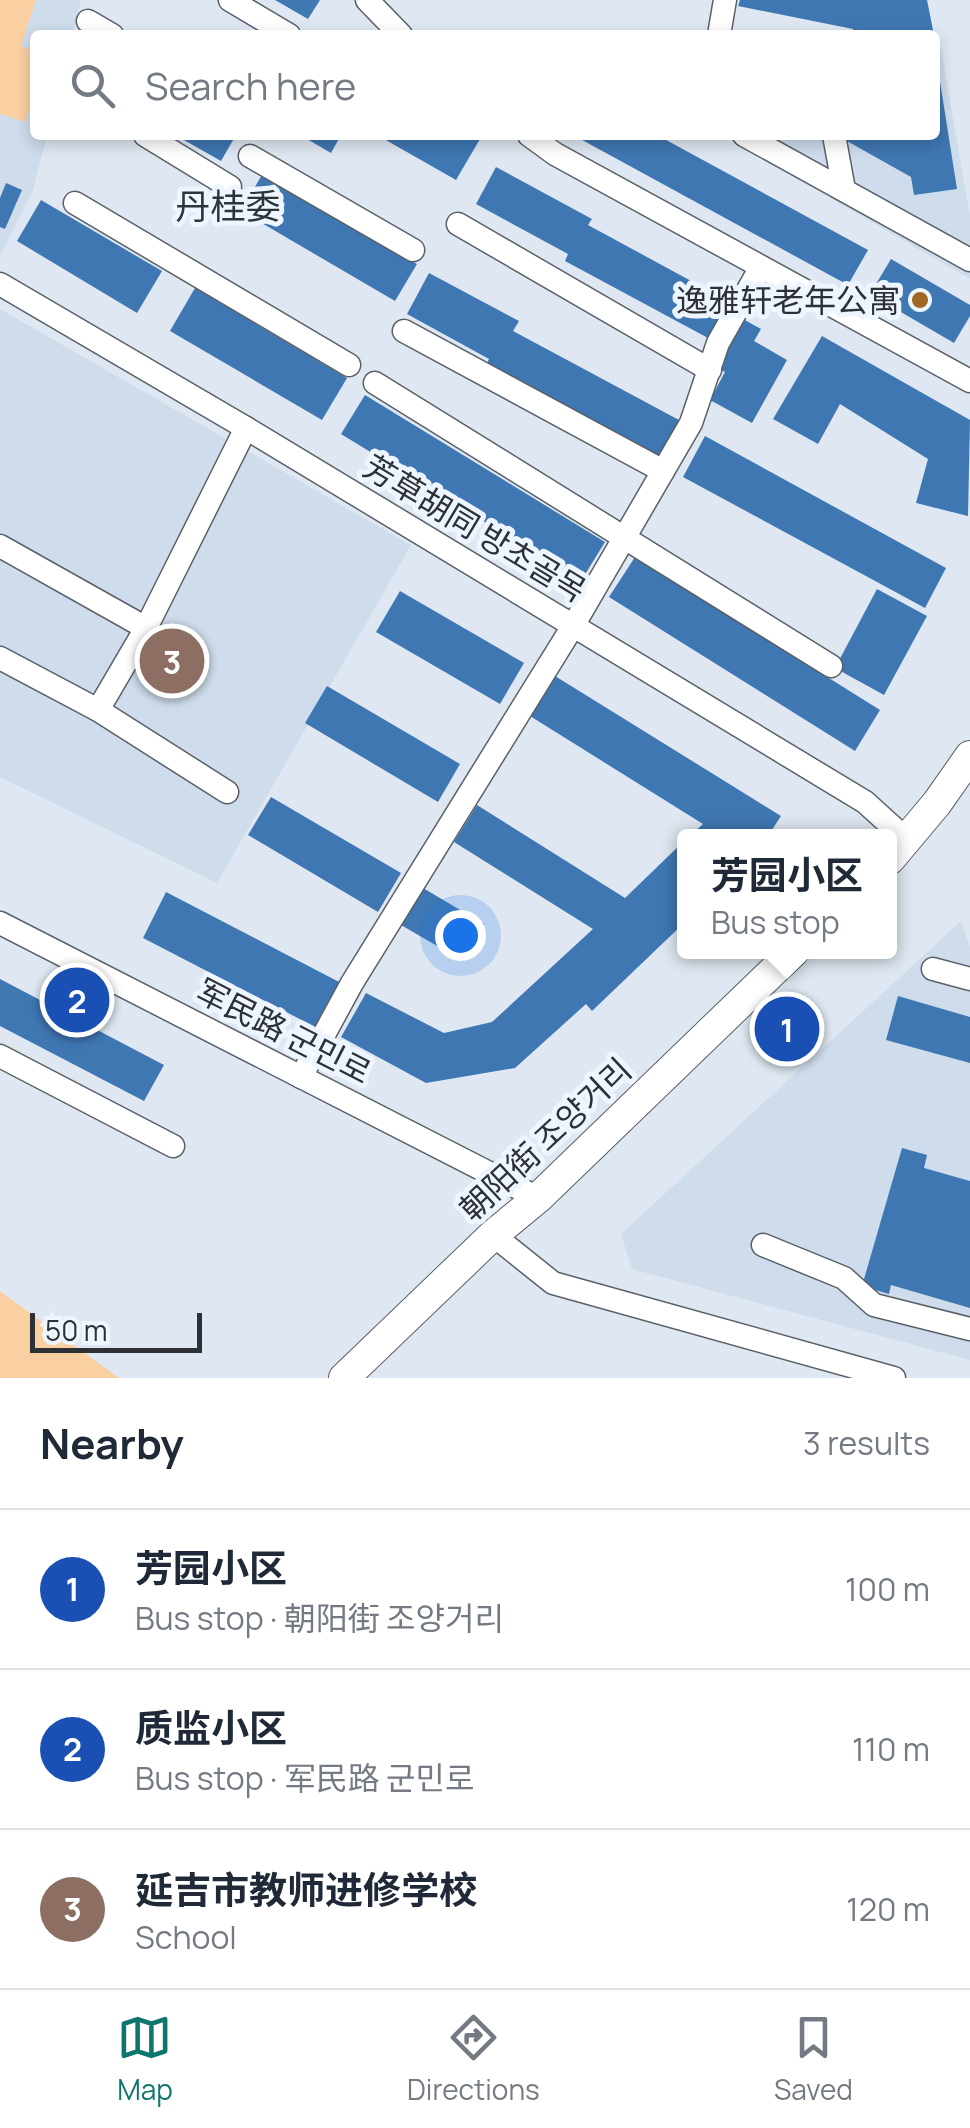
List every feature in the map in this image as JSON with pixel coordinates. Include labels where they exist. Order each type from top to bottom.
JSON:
[{"type":"main road","points":[[898,850],[970,756]]},
{"type":"main road","name":"朝阳街 조양거리","points":[[344,1378],[786,959]]},
{"type":"street","points":[[230,0],[281,30]]},
{"type":"street","points":[[367,0],[396,30]]},
{"type":"street","points":[[720,30],[725,0]]},
{"type":"street","points":[[88,21],[103,30]]},
{"type":"street","points":[[153,140],[230,187]]},
{"type":"street","points":[[536,140],[970,381]]},
{"type":"street","points":[[753,140],[970,260]]},
{"type":"street","points":[[835,140],[844,190]]},
{"type":"street","points":[[250,156],[413,250]]},
{"type":"street","points":[[75,204],[349,366]]},
{"type":"street","points":[[458,224],[710,370]]},
{"type":"street","points":[[302,1077],[352,983],[573,626],[691,424],[727,324],[762,266]]},
{"type":"street","name":"芳草胡同 방초골목","points":[[0,284],[865,802],[884,829]]},
{"type":"street","points":[[404,331],[663,472]]},
{"type":"street","points":[[375,383],[830,666]]},
{"type":"street","points":[[98,710],[146,628],[246,428]]},
{"type":"street","points":[[0,546],[146,628]]},
{"type":"street","points":[[0,658],[98,710],[227,792]]},
{"type":"street","name":"军民路 군민로","points":[[0,923],[538,1198]]},
{"type":"street","points":[[933,969],[970,980]]},
{"type":"street","points":[[0,1056],[173,1146]]},
{"type":"street","points":[[494,1235],[553,1284],[894,1378]]},
{"type":"street","points":[[763,1245],[844,1278],[874,1305],[970,1330]]},
{"type":"shaded area","points":[[0,0],[81,0],[73,30],[30,30],[30,140],[46,140],[33,190],[0,256]]},
{"type":"shaded area","points":[[0,0],[36,0],[21,46],[30,50],[30,107],[25,122],[0,114]]},
{"type":"shaded area","points":[[940,49],[970,217],[970,279],[830,198],[830,170],[776,140],[940,140]]},
{"type":"shaded area","points":[[0,309],[411,545],[217,883],[0,777]]},
{"type":"shaded area","points":[[961,921],[970,947],[970,1360],[632,1269],[621,1234]]},
{"type":"shaded area","points":[[0,1291],[119,1378],[0,1378]]},
{"type":"building","points":[[275,0],[320,0],[308,19]]},
{"type":"building","points":[[740,0],[927,0],[933,30],[853,30],[738,6]]},
{"type":"building","points":[[940,82],[957,189],[914,195],[911,177],[847,141],[940,140]]},
{"type":"building","points":[[184,140],[233,140],[221,161]]},
{"type":"building","points":[[309,140],[338,140],[331,153]]},
{"type":"building","points":[[386,140],[479,140],[456,180]]},
{"type":"building","points":[[582,140],[666,140],[868,250],[848,285]]},
{"type":"building","points":[[496,167],[592,219],[588,225],[728,301],[708,338],[565,261],[568,254],[476,204]]},
{"type":"building","points":[[263,173],[417,264],[395,301],[241,211]]},
{"type":"building","points":[[6,183],[22,190],[5,229],[0,227],[0,198]]},
{"type":"building","points":[[41,200],[162,271],[137,313],[17,241]]},
{"type":"building","name":"逸雅轩老年公寓","points":[[891,259],[970,305],[970,316],[954,343],[870,294]]},
{"type":"building","points":[[429,273],[519,321],[513,331],[679,420],[658,459],[486,365],[489,359],[407,314]]},
{"type":"building","points":[[195,288],[347,378],[322,420],[170,331]]},
{"type":"building","points":[[743,319],[761,329],[754,341],[787,360],[752,423],[710,400],[725,372],[716,368]]},
{"type":"building","points":[[822,336],[970,420],[968,516],[916,503],[928,459],[840,404],[818,444],[773,419]]},
{"type":"building","points":[[365,395],[605,542],[581,581],[341,434]]},
{"type":"building","points":[[705,436],[946,568],[925,608],[683,477]]},
{"type":"building","points":[[635,557],[880,710],[855,751],[609,597]]},
{"type":"building","points":[[877,589],[927,616],[884,695],[835,668]]},
{"type":"building","points":[[400,591],[524,663],[500,704],[376,632]]},
{"type":"building","points":[[555,676],[781,816],[773,829],[698,829],[703,824],[530,716]]},
{"type":"building","points":[[327,686],[460,764],[438,802],[305,723]]},
{"type":"building","points":[[271,797],[401,873],[378,912],[248,835]]},
{"type":"building","points":[[477,805],[625,898],[677,848],[677,930],[592,1011],[586,1004],[515,1068],[426,1083],[341,1037],[366,993],[444,1033],[492,1022],[593,929],[454,842]]},
{"type":"building","points":[[423,888],[484,924],[463,961],[401,925]]},
{"type":"building","points":[[166,892],[345,985],[321,1030],[143,938]]},
{"type":"building","points":[[0,979],[164,1065],[144,1101],[0,1026]]},
{"type":"building","points":[[898,996],[970,1017],[970,1063],[886,1040]]},
{"type":"building","points":[[902,1148],[927,1155],[924,1168],[970,1181],[970,1308],[891,1285],[889,1294],[862,1286]]},
{"type":"place","name":"逸雅轩老年公寓","points":[[920,300]]},
{"type":"place","name":"延吉市教师进修学校","points":[[172,661]]},
{"type":"place","name":"质监小区","points":[[77,1000]]},
{"type":"place","name":"芳园小区","points":[[787,1029]]},
{"type":"district","name":"丹桂委","points":[[228,206]]}]
